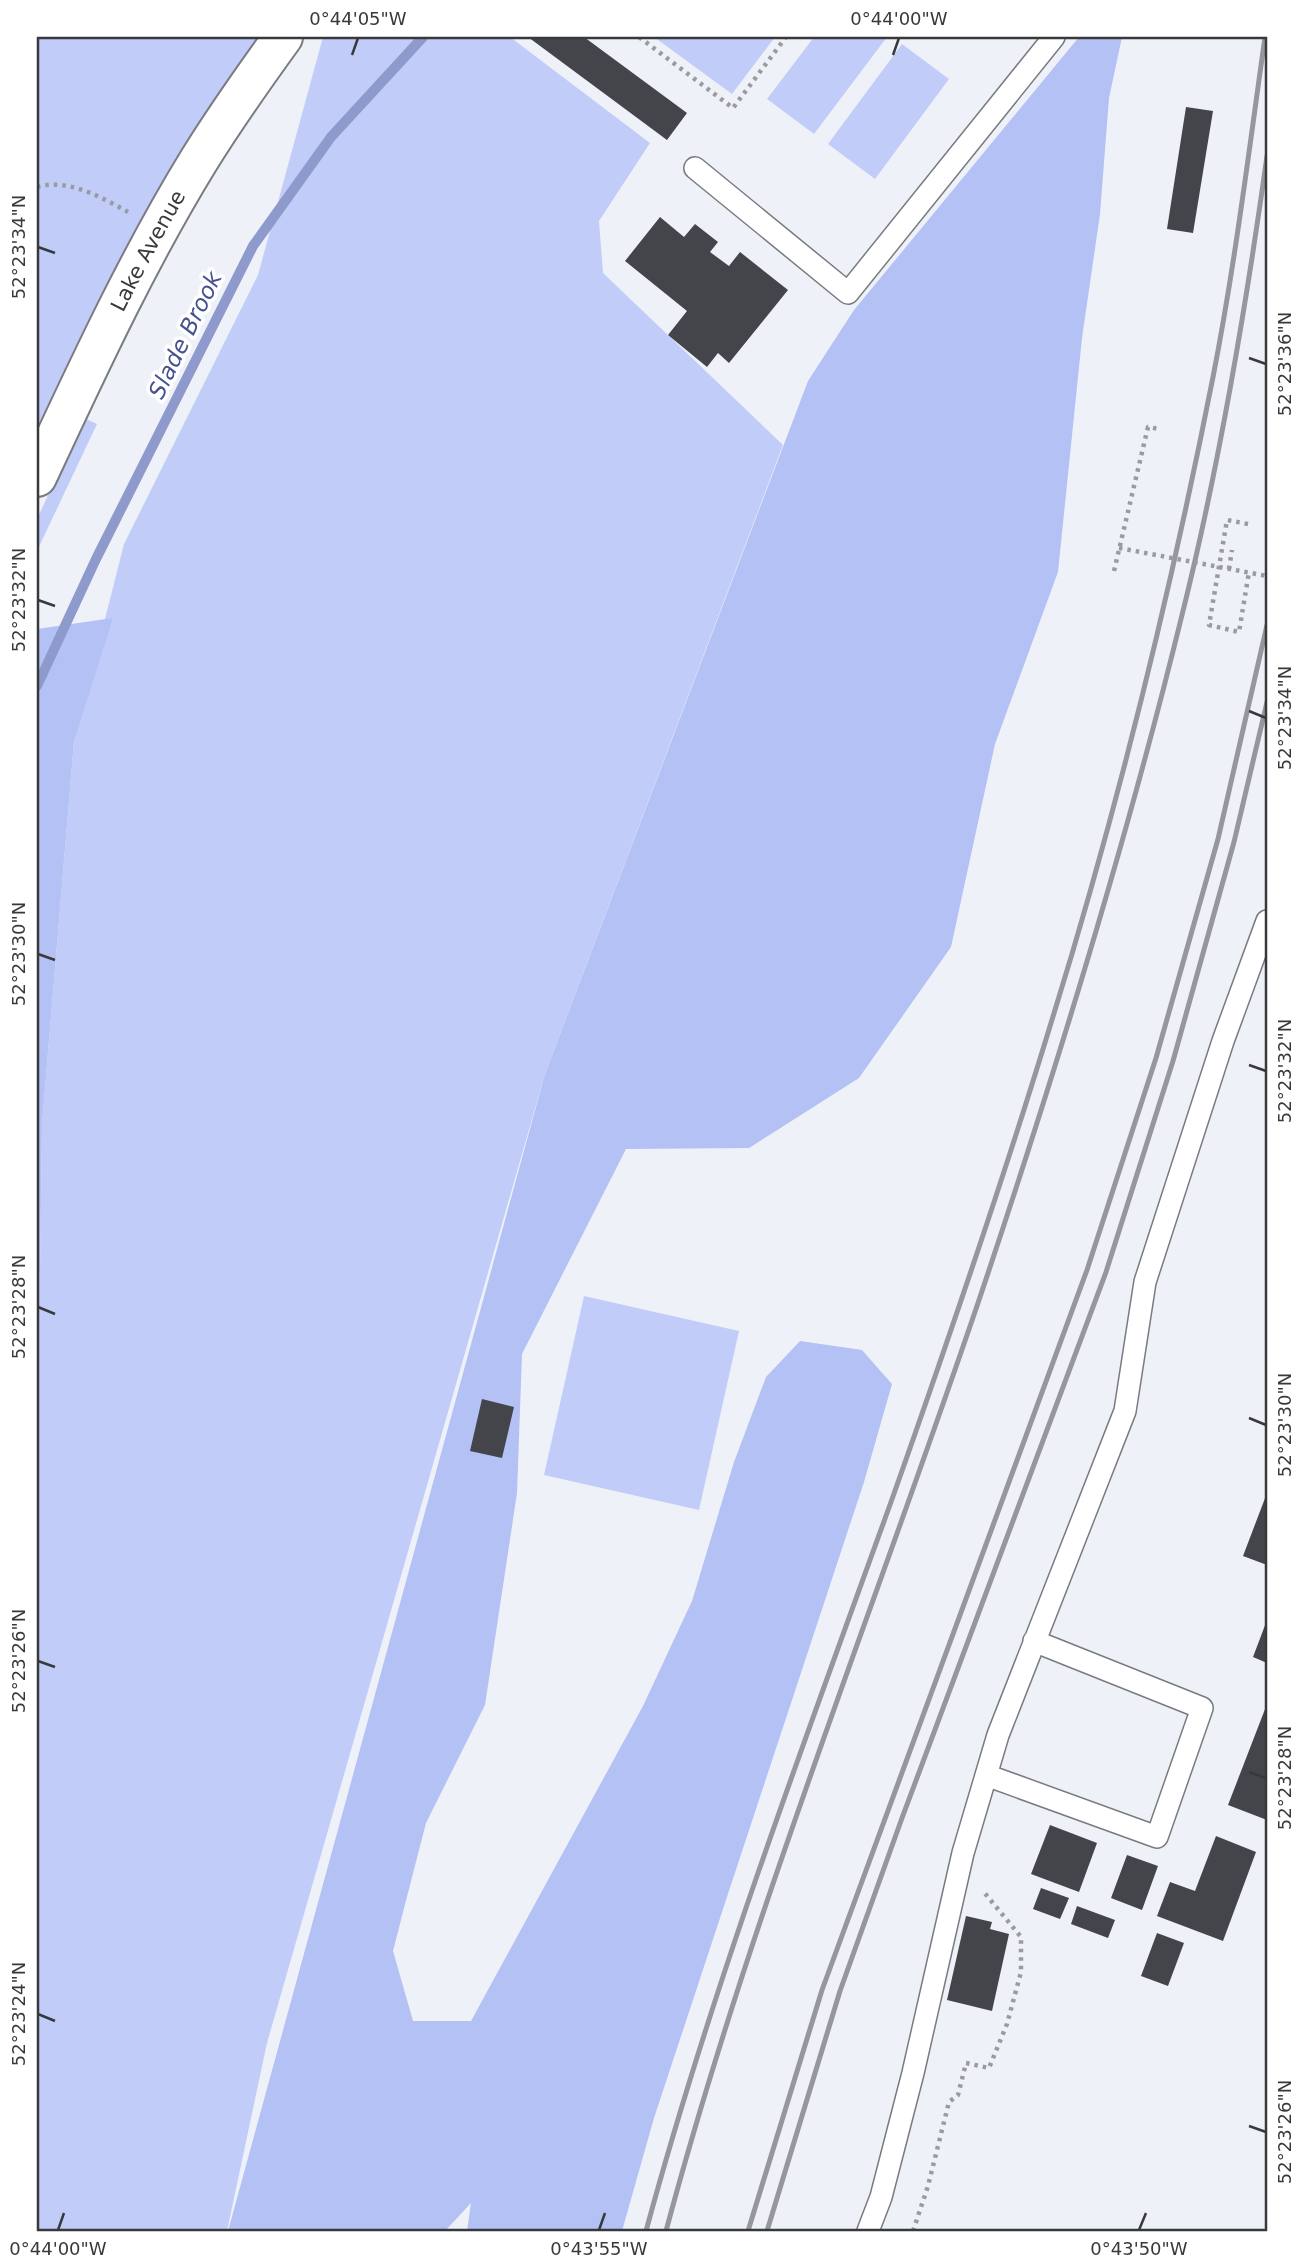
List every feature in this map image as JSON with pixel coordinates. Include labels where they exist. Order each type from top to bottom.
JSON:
[{"type":"street","name":"Lake Avenue","points":[[37,477],[99,344],[159,228],[200,159],[283,37]]},
{"type":"lane","points":[[695,168],[848,293],[1054,37]]},
{"type":"lane","points":[[868,2231],[881,2197],[963,1853],[998,1735],[1125,1411],[1145,1282],[1223,1041],[1267,921]]},
{"type":"lane","points":[[986,1775],[1157,1837],[1202,1708],[1034,1641]]},
{"type":"path","points":[[639,37],[733,108],[786,37]]},
{"type":"path","points":[[37,187],[46,184],[90,191],[133,215]]},
{"type":"path","points":[[1114,571],[1147,427],[1159,429]]},
{"type":"path","points":[[1248,524],[1227,520],[1209,625],[1239,632],[1249,572]]},
{"type":"path","points":[[1119,548],[1267,576]]},
{"type":"path","points":[[1229,569],[1232,550]]},
{"type":"path","points":[[913,2231],[928,2186],[949,2102],[958,2095],[967,2063],[989,2068],[1007,2024],[1021,1972],[1021,1937],[982,1890]]},
{"type":"shaded area","points":[[37,37],[258,37],[148,207],[104,290],[37,432]]},
{"type":"shaded area","points":[[323,37],[510,37],[650,143],[599,221],[603,273],[783,445],[545,1074],[267,2043],[227,2231],[37,2231],[37,1288],[40,1272],[42,1124],[74,741],[124,544],[258,275]]},
{"type":"shaded area","points":[[654,37],[775,37],[732,94]]},
{"type":"shaded area","points":[[814,37],[887,37],[814,134],[767,99]]},
{"type":"shaded area","points":[[1079,37],[1122,37],[1109,98],[1100,214],[1082,338],[1058,572],[995,744],[951,947],[859,1078],[749,1148],[626,1149],[522,1354],[517,1493],[485,1705],[426,1823],[393,1951],[413,2021],[471,2021],[643,1706],[692,1601],[734,1462],[766,1377],[800,1341],[862,1350],[892,1384],[864,1482],[654,2118],[622,2231],[467,2231],[471,2203],[445,2231],[228,2231],[545,1074],[808,381],[854,310]]},
{"type":"shaded area","points":[[902,44],[949,79],[875,179],[828,144]]},
{"type":"shaded area","points":[[84,418],[97,424],[37,551],[37,519]]},
{"type":"shaded area","points":[[113,618],[74,741],[42,1124],[40,1272],[37,1288],[37,629]]},
{"type":"shaded area","points":[[584,1296],[739,1331],[699,1510],[544,1475]]},
{"type":"building","points":[[528,37],[584,37],[687,113],[667,140]]},
{"type":"building","points":[[1186,107],[1213,111],[1193,233],[1167,229]]},
{"type":"building","points":[[660,217],[684,237],[695,224],[718,242],[710,252],[729,266],[740,252],[788,290],[729,363],[718,353],[707,367],[668,335],[687,311],[625,261]]},
{"type":"building","points":[[482,1399],[514,1407],[502,1458],[470,1451]]},
{"type":"building","points":[[1267,1493],[1267,1565],[1243,1556]]},
{"type":"building","points":[[1267,1620],[1267,1663],[1253,1657]]},
{"type":"building","points":[[1267,1704],[1267,1820],[1228,1805]]},
{"type":"building","points":[[1050,1825],[1097,1843],[1079,1892],[1031,1874]]},
{"type":"building","points":[[1216,1836],[1256,1852],[1223,1941],[1157,1916],[1170,1882],[1195,1891]]},
{"type":"building","points":[[1127,1855],[1158,1866],[1142,1910],[1111,1898]]},
{"type":"building","points":[[1041,1888],[1069,1898],[1060,1919],[1033,1909]]},
{"type":"building","points":[[1077,1906],[1115,1920],[1108,1938],[1071,1924]]},
{"type":"building","points":[[966,1916],[992,1922],[990,1929],[1009,1934],[992,2011],[947,2000]]},
{"type":"building","points":[[1157,1933],[1184,1943],[1168,1986],[1141,1976]]},
{"type":"waterway","name":"Slade Brook","points":[[37,686],[96,559],[253,246],[331,137],[423,37]]},
{"type":"railway","points":[[646,2231],[730,1955],[994,1204],[1098,863],[1141,702],[1213,377],[1235,250],[1265,37]]},
{"type":"railway","points":[[666,2231],[735,1997],[814,1765],[938,1419],[1034,1133],[1137,789],[1182,615],[1220,445],[1241,329],[1267,156]]},
{"type":"railway","points":[[748,2231],[822,1990],[1087,1270],[1156,1058],[1218,839],[1267,625]]},
{"type":"railway","points":[[767,2231],[840,1991],[1106,1272],[1173,1061],[1234,842],[1267,702]]}]
